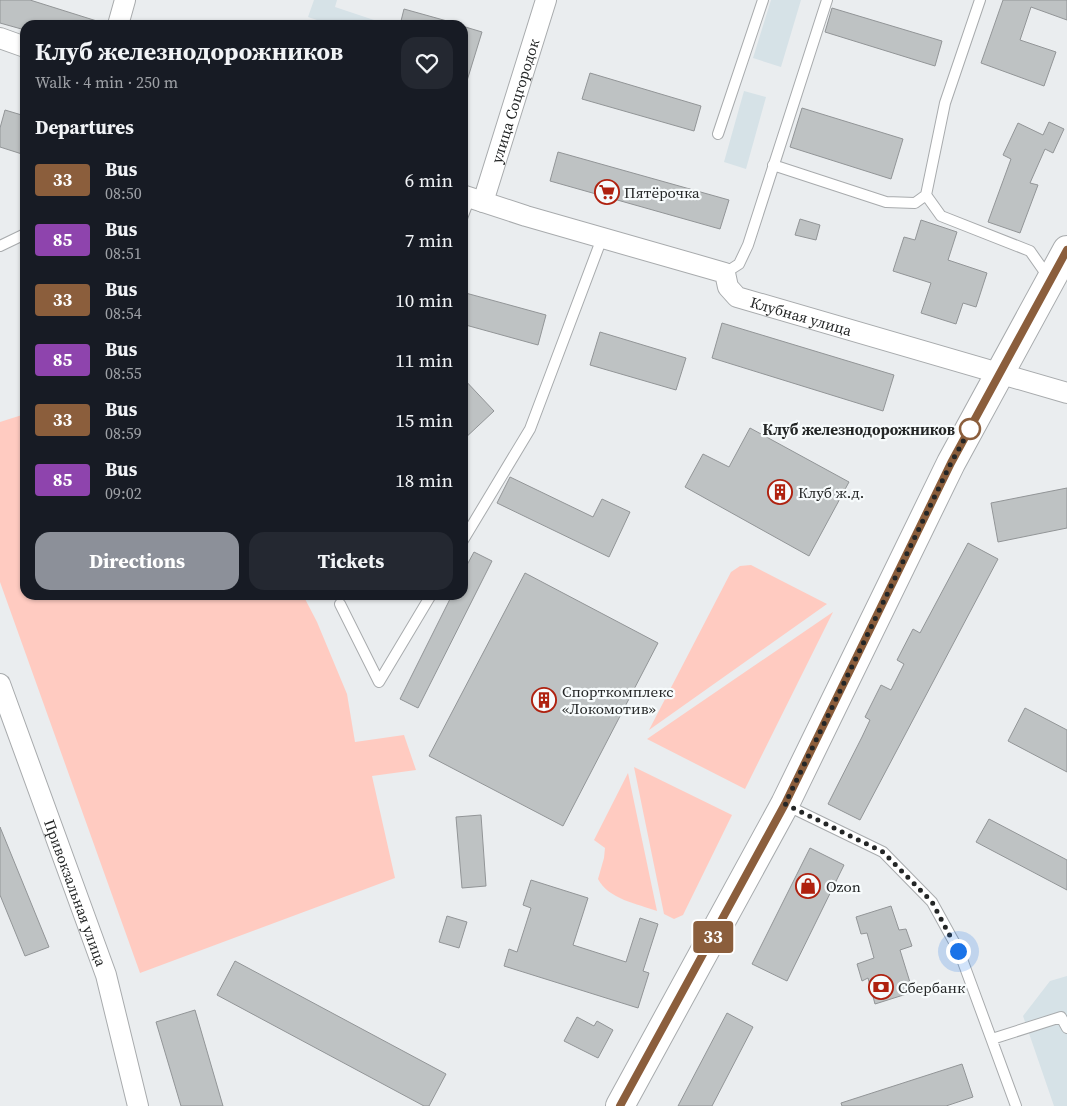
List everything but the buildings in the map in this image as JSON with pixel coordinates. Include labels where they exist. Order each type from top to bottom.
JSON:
[{"type":"street","points":[[119,20],[125,0]]},
{"type":"street","name":"улица Соцгородок","points":[[472,198],[546,0]]},
{"type":"street","points":[[0,38],[20,45]]},
{"type":"street","points":[[472,198],[526,216],[725,273]]},
{"type":"street","points":[[625,1102],[785,804],[951,463],[1067,250]]},
{"type":"street","name":"Клубная улица","points":[[725,273],[728,287],[737,297],[1067,393]]},
{"type":"street","name":"Привокзальная улица","points":[[0,684],[106,975],[138,1106]]},
{"type":"lane","points":[[718,134],[764,0]]},
{"type":"lane","points":[[725,273],[739,264],[748,245],[826,0]]},
{"type":"lane","points":[[773,165],[886,202],[915,204],[926,195],[945,103],[980,0]]},
{"type":"lane","points":[[926,195],[941,216],[1030,251],[1051,280]]},
{"type":"lane","points":[[0,246],[20,236]]},
{"type":"lane","points":[[468,532],[530,429],[602,238]]},
{"type":"lane","points":[[340,604],[379,682],[428,600]]},
{"type":"lane","points":[[785,804],[883,852],[932,902],[958,951],[1016,1106]]},
{"type":"lane","points":[[992,1038],[1061,1017],[1067,1028]]},
{"type":"shaded area","points":[[314,0],[337,0],[335,7],[374,20],[317,20],[308,17]]},
{"type":"shaded area","points":[[771,0],[801,0],[781,67],[753,58]]},
{"type":"shaded area","points":[[744,91],[766,97],[746,169],[724,162]]},
{"type":"shaded area","points":[[20,416],[20,600],[306,600],[317,622],[347,694],[355,742],[404,735],[416,770],[372,776],[395,878],[140,973],[0,582],[0,422]]},
{"type":"shaded area","points":[[751,565],[827,604],[649,730],[731,572],[740,566]]},
{"type":"shaded area","points":[[833,612],[745,789],[647,739]]},
{"type":"shaded area","points":[[634,767],[732,815],[683,915],[674,919],[664,914]]},
{"type":"shaded area","points":[[628,773],[657,911],[616,896],[603,886],[598,879],[605,848],[594,840]]},
{"type":"shaded area","points":[[1067,976],[1067,1106],[1054,1106],[1023,1016],[1050,981]]},
{"type":"bus line","name":"33","points":[[620,1106],[785,804],[951,463],[992,391],[1067,250]]},
{"type":"place","name":"Пятёрочка","points":[[607,192]]},
{"type":"place","name":"Клуб железнодорожников","points":[[970,429]]},
{"type":"place","name":"Клуб ж.д.","points":[[780,492]]},
{"type":"place","name":"Спорткомплекс «Локомотив»","points":[[544,700]]},
{"type":"place","name":"Ozon","points":[[808,886]]},
{"type":"place","name":"Сбербанк","points":[[881,987]]},
{"type":"route","points":[[958,951],[932,902],[883,852],[785,804],[951,463],[970,429]]}]
